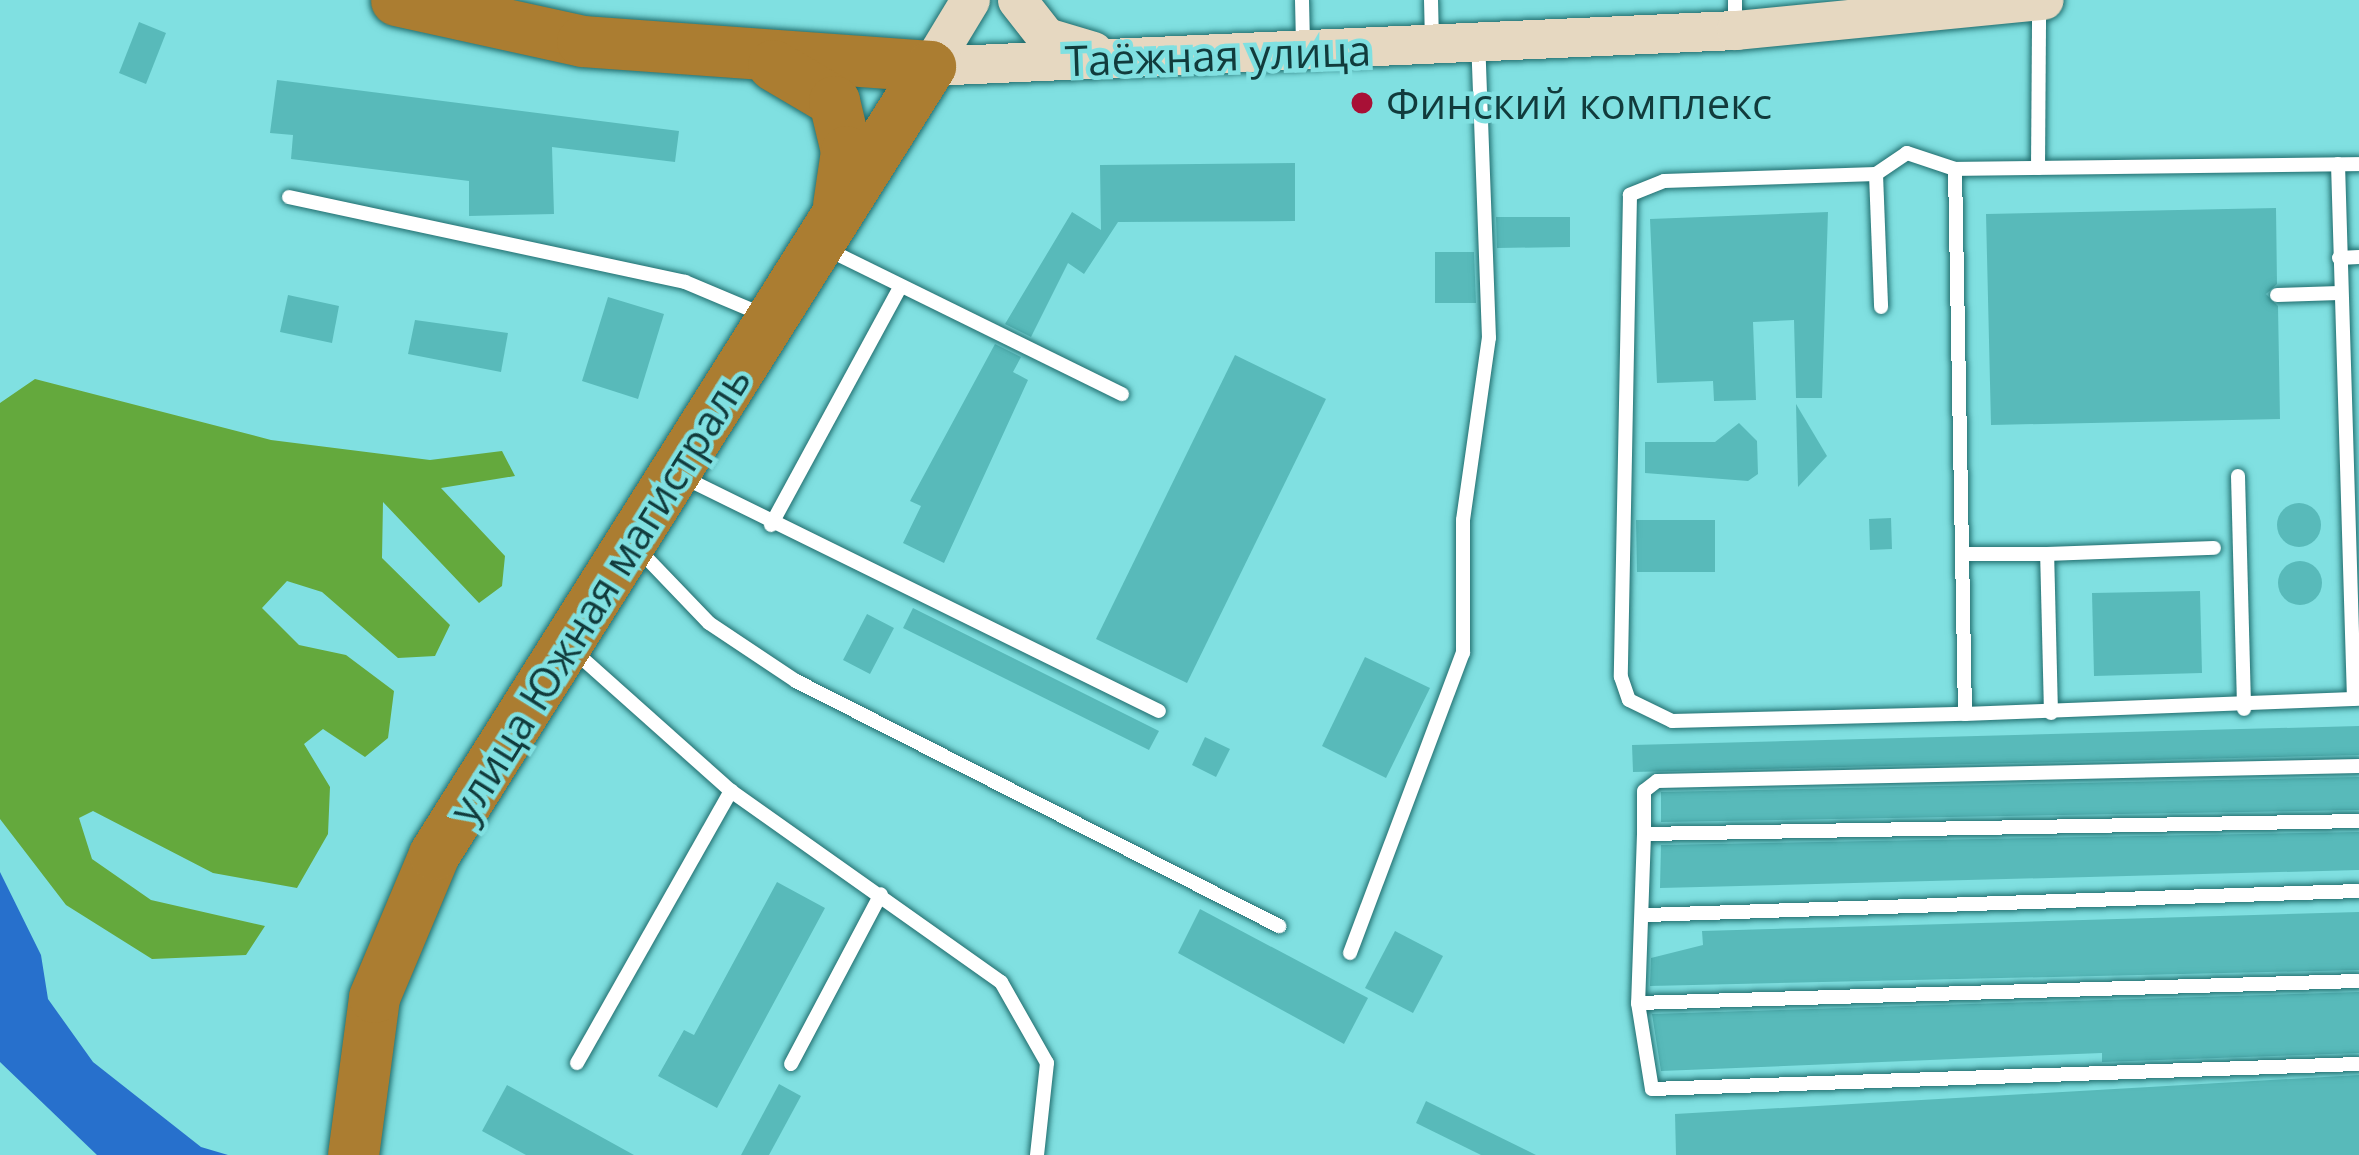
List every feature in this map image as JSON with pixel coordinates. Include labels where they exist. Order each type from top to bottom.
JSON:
[{"type":"highway","name":"Таёжная улица","points":[[396,0],[582,40],[755,60],[930,66]]},
{"type":"highway","points":[[755,60],[818,82],[834,101],[846,152],[827,236]]},
{"type":"highway","name":"улица Южная магистраль","points":[[353,1155],[391,945],[434,854],[930,66]]},
{"type":"street","points":[[930,66],[970,0]]},
{"type":"street","points":[[1017,0],[1046,37],[1140,58]]},
{"type":"street","name":"Таёжная улица","points":[[930,66],[1478,44],[1735,15],[2041,0]]},
{"type":"lane","points":[[1302,0],[1303,50]]},
{"type":"lane","points":[[1431,0],[1432,46]]},
{"type":"lane","points":[[2038,168],[2041,0]]},
{"type":"lane","points":[[1350,953],[1463,653],[1462,538],[1489,338],[1478,44]]},
{"type":"lane","points":[[2338,164],[2357,699],[2244,709],[1672,721],[1629,700],[1621,677],[1630,195],[1664,181],[1876,174],[1921,152],[1955,169],[2338,164],[2359,164]]},
{"type":"lane","points":[[1955,169],[1965,714]]},
{"type":"lane","points":[[1876,174],[1881,307]]},
{"type":"lane","points":[[290,197],[685,282],[774,320]]},
{"type":"lane","points":[[827,236],[899,289],[1122,394]]},
{"type":"lane","points":[[2339,258],[2359,257]]},
{"type":"lane","points":[[771,525],[899,289]]},
{"type":"lane","points":[[2278,295],[2340,293]]},
{"type":"lane","points":[[676,473],[771,525],[1160,711]]},
{"type":"lane","points":[[2238,476],[2244,709]]},
{"type":"lane","points":[[632,542],[709,623],[796,681],[1279,926]]},
{"type":"lane","points":[[1962,554],[2215,548]]},
{"type":"lane","points":[[2047,554],[2051,713]]},
{"type":"lane","points":[[565,646],[731,791],[1000,982],[1036,1026],[1048,1110],[1037,1155]]},
{"type":"lane","points":[[2359,766],[1658,781],[1644,791],[1646,916],[1638,1003],[1652,1089],[2359,1064]]},
{"type":"lane","points":[[577,1063],[731,791]]},
{"type":"lane","points":[[1645,834],[2359,820]]},
{"type":"lane","points":[[1646,916],[2359,891]]},
{"type":"lane","points":[[791,1064],[881,894]]},
{"type":"lane","points":[[1638,1003],[2359,981]]},
{"type":"green space","points":[[35,379],[271,440],[430,460],[502,451],[515,476],[441,488],[505,556],[502,586],[479,603],[383,502],[382,558],[450,625],[435,656],[398,658],[322,592],[287,581],[262,608],[299,645],[346,655],[394,691],[388,738],[365,757],[323,729],[304,744],[330,787],[328,834],[297,888],[213,873],[93,811],[79,818],[92,859],[151,900],[265,926],[246,955],[152,959],[66,905],[0,819],[0,403]]},
{"type":"water","points":[[0,872],[41,955],[48,999],[93,1062],[201,1147],[228,1155],[97,1155],[0,1062]]},
{"type":"building","points":[[139,22],[166,33],[146,84],[119,73]]},
{"type":"building","points":[[277,80],[679,131],[675,162],[552,147],[554,214],[469,216],[469,181],[291,159],[293,135],[270,133]]},
{"type":"building","points":[[1295,163],[1295,221],[1118,222],[1084,274],[1068,263],[1031,337],[1005,324],[1072,212],[1101,230],[1100,165]]},
{"type":"building","points":[[2276,208],[2277,284],[2266,294],[2278,306],[2280,419],[1991,425],[1986,214]]},
{"type":"building","points":[[1828,212],[1822,398],[1796,398],[1794,320],[1753,322],[1756,400],[1714,401],[1713,381],[1657,383],[1650,219]]},
{"type":"building","points":[[1496,217],[1570,217],[1570,247],[1497,248]]},
{"type":"building","points":[[1435,252],[1474,252],[1476,303],[1435,303]]},
{"type":"building","points":[[288,295],[339,306],[332,343],[280,332]]},
{"type":"building","points":[[608,297],[664,314],[638,399],[582,381]]},
{"type":"building","points":[[415,320],[508,333],[501,372],[408,354]]},
{"type":"building","points":[[995,344],[1021,357],[1013,372],[1028,380],[944,563],[903,543],[921,506],[910,501]]},
{"type":"building","points":[[1235,355],[1326,399],[1187,683],[1096,639]]},
{"type":"building","points":[[1796,404],[1827,456],[1798,487]]},
{"type":"building","points":[[1739,423],[1757,441],[1758,474],[1748,481],[1645,473],[1645,442],[1715,442]]},
{"type":"building","points":[[2299,503],[2314,510],[2321,525],[2314,540],[2299,547],[2284,540],[2277,525],[2284,510]]},
{"type":"building","points":[[1891,518],[1892,549],[1870,550],[1869,519]]},
{"type":"building","points":[[1636,520],[1715,520],[1715,572],[1637,572]]},
{"type":"building","points":[[2300,561],[2315,568],[2322,583],[2315,598],[2300,605],[2285,598],[2278,583],[2285,568]]},
{"type":"building","points":[[2200,591],[2202,673],[2094,676],[2092,593]]},
{"type":"building","points":[[913,608],[1159,731],[1149,750],[903,628]]},
{"type":"building","points":[[867,614],[894,628],[870,674],[843,660]]},
{"type":"building","points":[[1365,657],[1430,688],[1386,778],[1322,746]]},
{"type":"building","points":[[2359,726],[2359,755],[1633,772],[1632,745]]},
{"type":"building","points":[[1205,737],[1230,749],[1216,777],[1192,765]]},
{"type":"building","points":[[2359,777],[2359,810],[1661,822],[1661,792]]},
{"type":"building","points":[[2359,832],[2359,870],[1660,888],[1661,845]]},
{"type":"building","points":[[777,882],[825,908],[717,1108],[658,1076],[684,1030],[694,1035]]},
{"type":"building","points":[[1200,909],[1368,998],[1344,1044],[1178,953]]},
{"type":"building","points":[[2359,912],[2359,970],[1650,986],[1651,958],[1703,945],[1702,931]]},
{"type":"building","points":[[1395,931],[1443,956],[1413,1013],[1365,988]]},
{"type":"building","points":[[2359,992],[2359,1053],[2102,1062],[2102,1053],[1661,1071],[1652,1014]]},
{"type":"building","points":[[2359,1075],[2359,1155],[1676,1155],[1675,1114]]},
{"type":"building","points":[[779,1084],[801,1096],[769,1155],[741,1155]]},
{"type":"building","points":[[507,1085],[634,1155],[526,1155],[482,1131]]},
{"type":"building","points":[[1426,1101],[1536,1155],[1481,1155],[1416,1123]]},
{"type":"place","name":"Финский комплекс","points":[[1362,103]]}]
